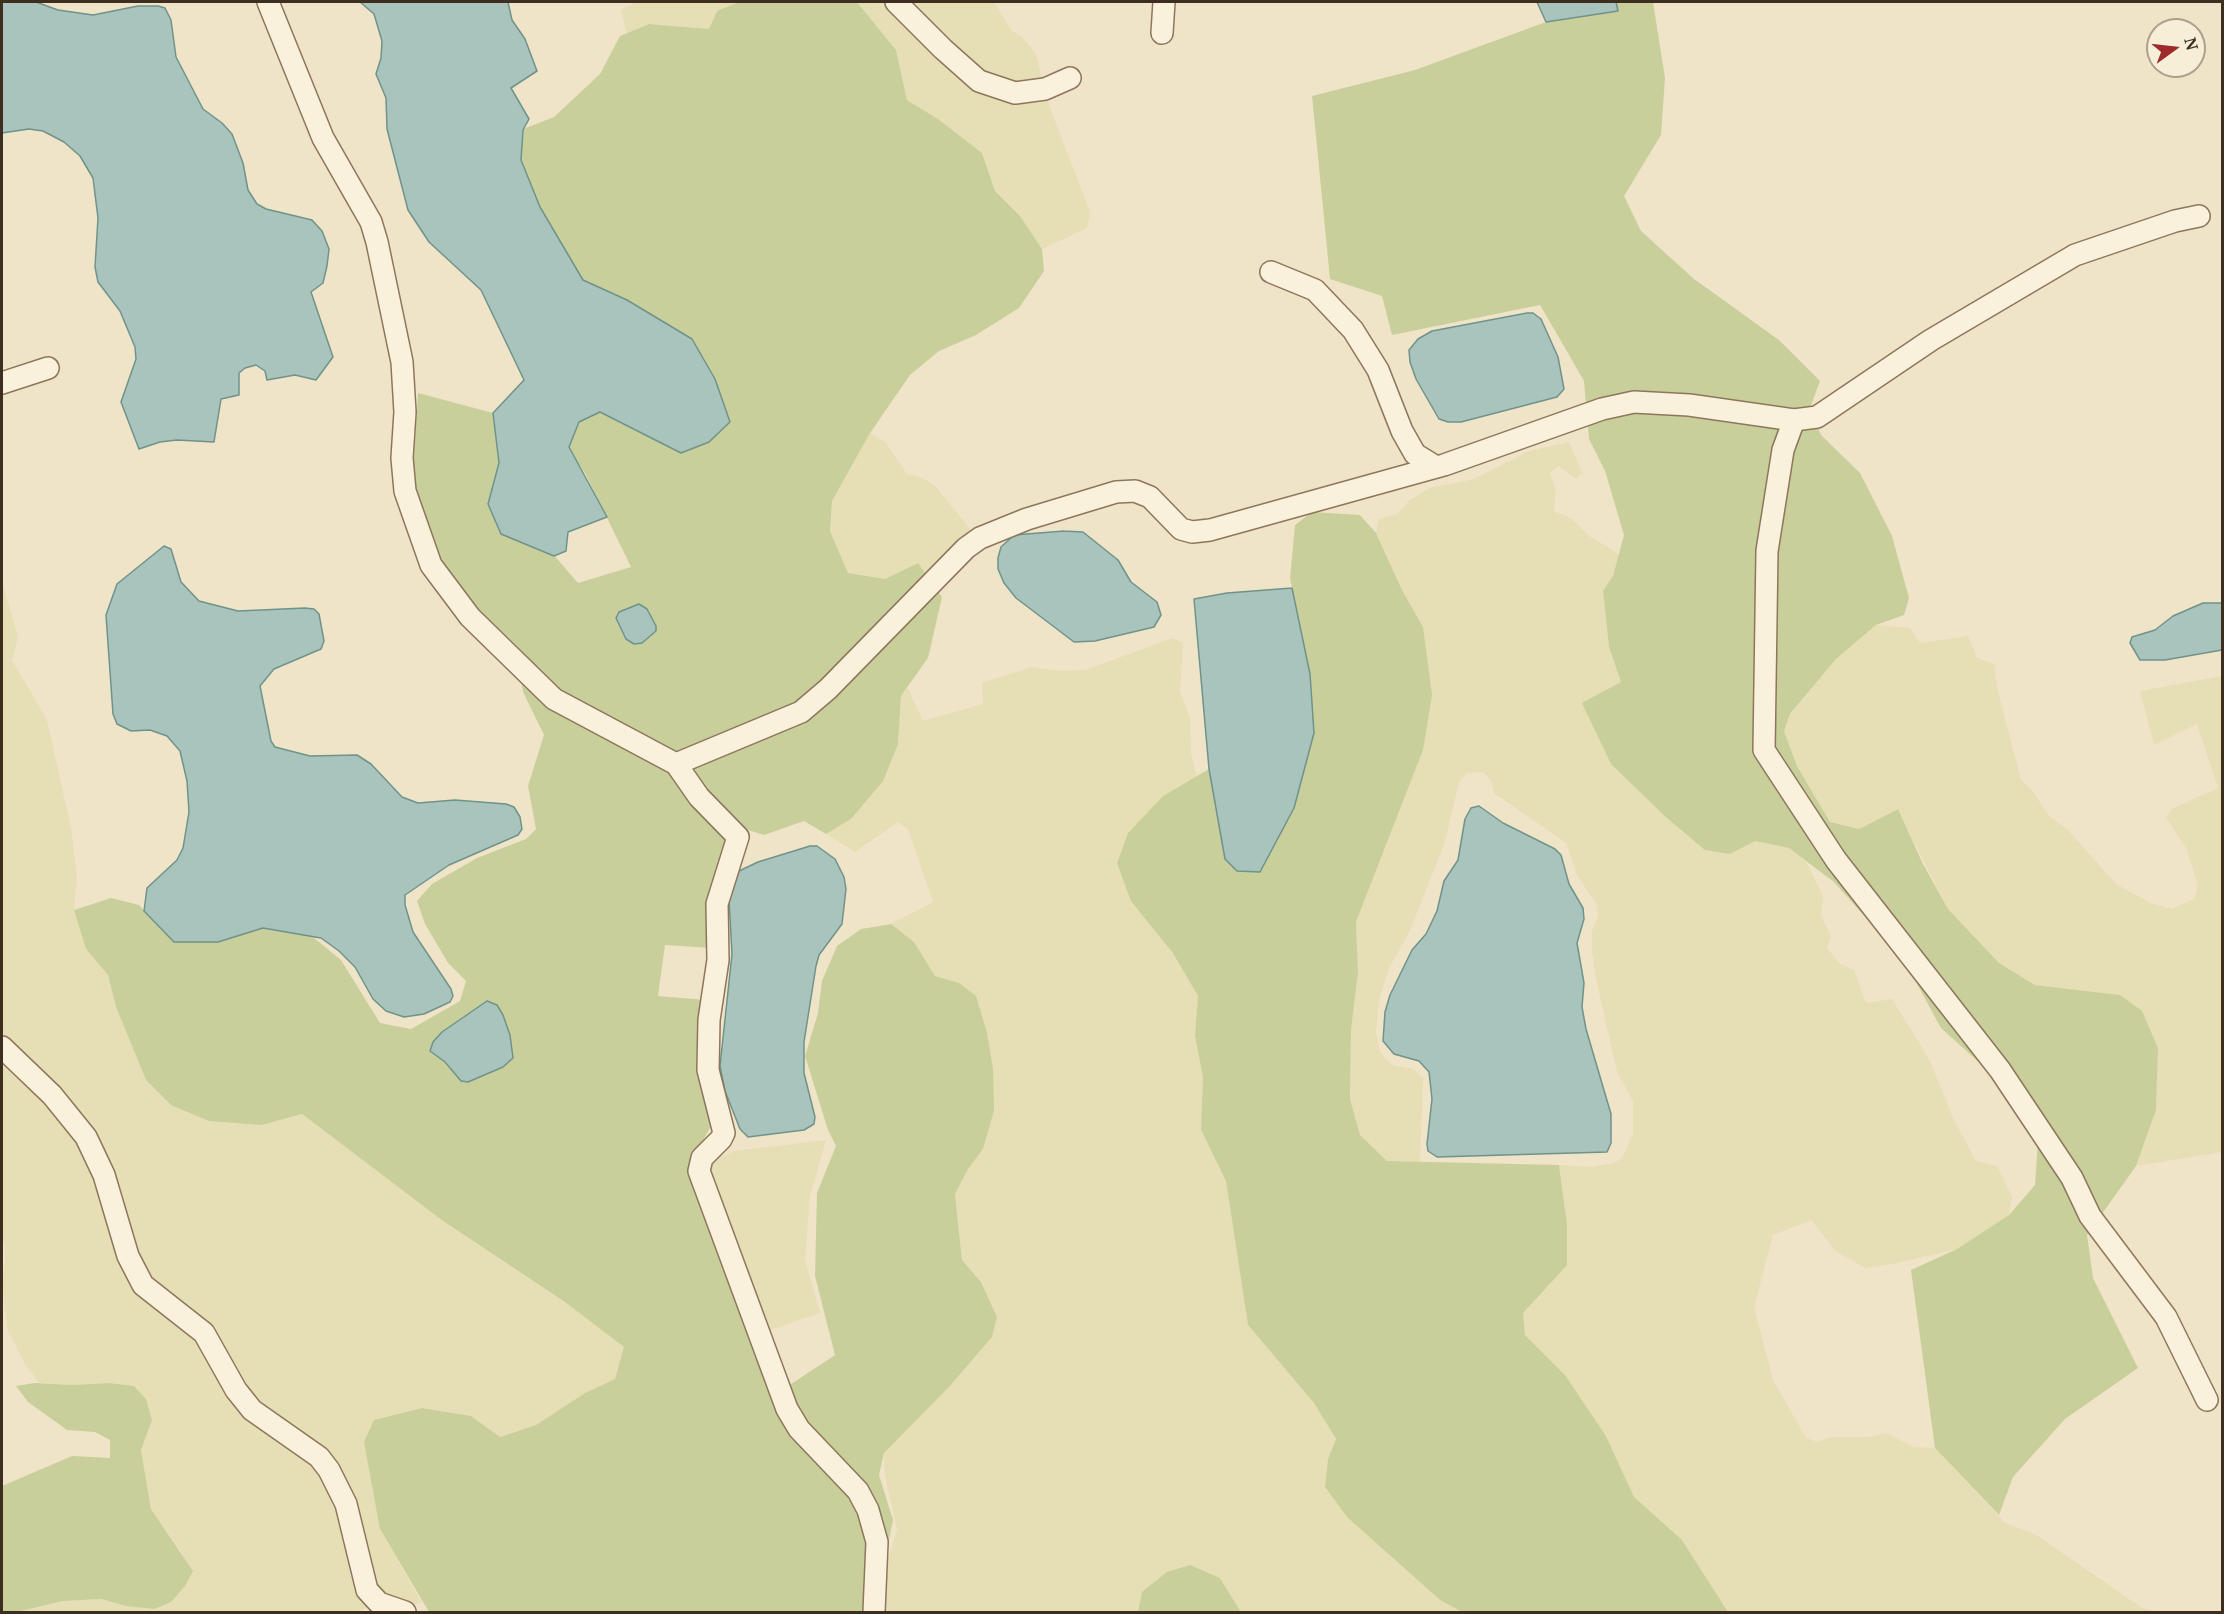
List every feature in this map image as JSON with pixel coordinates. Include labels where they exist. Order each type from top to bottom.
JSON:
[{"type":"street","points":[[268,2],[323,138],[371,222],[378,242],[402,362],[405,412],[402,458],[405,491],[431,565],[470,617],[554,699],[676,764],[699,797],[738,837],[717,904],[718,960],[709,1020],[708,1070],[724,1133],[702,1158],[699,1170],[788,1409],[799,1429],[858,1491],[868,1510],[878,1542],[874,1612]]},
{"type":"street","points":[[896,2],[943,50],[980,81],[1015,93],[1045,89],[1070,78]]},
{"type":"street","points":[[1162,33],[1164,2]]},
{"type":"street","points":[[676,764],[759,731],[813,704],[966,548],[997,531],[1116,492],[1135,491],[1150,497],[1181,528],[1192,532],[1210,530],[1436,467],[1602,409],[1634,402],[1689,405],[1794,420],[1817,417],[1931,340],[2075,255],[2175,221],[2199,216]]},
{"type":"street","points":[[1271,272],[1315,290],[1353,330],[1378,370],[1402,431],[1415,454],[1436,467]]},
{"type":"street","points":[[2,383],[48,368]]},
{"type":"street","points":[[1794,420],[1783,450],[1767,551],[1764,750],[1836,860],[2000,1070],[2072,1178],[2090,1216],[2166,1317],[2207,1400]]},
{"type":"street","points":[[2,1047],[52,1095],[86,1137],[104,1175],[128,1256],[143,1285],[204,1333],[236,1390],[252,1410],[319,1457],[329,1470],[346,1504],[367,1590],[379,1603],[405,1612]]},
{"type":"shaded area","points":[[637,2],[739,2],[717,12],[709,29],[649,24],[627,33],[621,10]]},
{"type":"shaded area","points":[[857,2],[994,2],[1012,31],[1021,36],[1036,54],[1049,105],[1090,212],[1087,228],[1042,249],[1020,216],[995,191],[982,153],[938,119],[907,100],[896,50]]},
{"type":"shaded area","points":[[870,433],[885,442],[907,474],[923,478],[936,487],[975,535],[929,578],[918,563],[885,579],[848,573],[830,531],[832,501]]},
{"type":"shaded area","points":[[1569,442],[1582,472],[1576,479],[1559,466],[1550,473],[1556,491],[1554,511],[1572,519],[1589,536],[1619,554],[1613,576],[1603,592],[1609,647],[1621,682],[1730,854],[1754,841],[1789,848],[1806,861],[1823,896],[1821,915],[1831,936],[1827,948],[1840,964],[1854,970],[1866,1003],[1892,999],[1930,1061],[1953,1118],[1976,1161],[1997,1166],[2012,1197],[2009,1215],[1957,1249],[1898,1263],[1865,1268],[1836,1251],[1811,1220],[1773,1235],[1754,1307],[1773,1380],[1806,1438],[1818,1442],[1831,1437],[1869,1437],[1886,1433],[1913,1447],[1935,1448],[2005,1523],[2035,1534],[2142,1608],[2160,1612],[1728,1612],[1682,1540],[1634,1497],[1606,1436],[1565,1375],[1525,1335],[1523,1313],[1542,1291],[1567,1224],[1559,1165],[1591,1167],[1614,1163],[1622,1158],[1633,1134],[1633,1101],[1617,1072],[1592,952],[1592,931],[1598,916],[1597,905],[1577,875],[1566,843],[1494,793],[1491,780],[1483,772],[1467,773],[1459,782],[1445,842],[1409,933],[1389,968],[1379,1000],[1376,1033],[1380,1052],[1392,1065],[1414,1069],[1423,1078],[1420,1162],[1387,1161],[1360,1135],[1350,1099],[1351,1030],[1358,973],[1356,922],[1423,750],[1423,627],[1402,590],[1376,533],[1379,519],[1397,514],[1410,500],[1430,488],[1474,479],[1529,451]]},
{"type":"shaded area","points":[[2,582],[18,637],[12,660],[47,720],[71,828],[77,875],[74,910],[86,949],[108,975],[116,1007],[146,1080],[262,1125],[302,1114],[443,1221],[565,1302],[625,1347],[615,1379],[585,1393],[536,1425],[500,1437],[471,1416],[422,1408],[374,1420],[380,1529],[422,1603],[406,1605],[381,1598],[373,1588],[340,1471],[326,1448],[266,1410],[245,1390],[219,1336],[203,1319],[144,1275],[124,1211],[2,1031]]},
{"type":"shaded area","points":[[1876,625],[1910,628],[1920,643],[1968,636],[1977,658],[1994,664],[1998,692],[2021,780],[2031,789],[2050,817],[2067,829],[2116,884],[2150,903],[2172,909],[2195,899],[2198,885],[2186,848],[2166,817],[2172,809],[2218,788],[2197,724],[2154,745],[2140,691],[2222,676],[2222,1152],[2136,1166],[2156,1110],[2158,1048],[2120,995],[2035,985],[1999,963],[1948,909],[1897,809],[1859,829],[1830,822],[1797,766],[1784,731],[1790,715],[1836,659]]},
{"type":"shaded area","points":[[1173,638],[1183,643],[1180,692],[1190,717],[1191,753],[1197,776],[1163,796],[1128,833],[1117,863],[1198,996],[1195,1036],[1203,1077],[1201,1130],[1226,1181],[1248,1325],[1314,1403],[1336,1440],[1328,1459],[1325,1487],[1347,1517],[1440,1600],[1462,1612],[1241,1612],[1220,1578],[1142,1592],[1138,1612],[878,1612],[882,1581],[897,1529],[885,1476],[884,1452],[949,1387],[992,1337],[997,1317],[981,1282],[962,1260],[955,1194],[968,1169],[983,1149],[994,1111],[959,983],[935,976],[914,942],[891,924],[933,902],[908,829],[898,822],[855,852],[826,834],[851,819],[898,744],[901,696],[908,688],[923,721],[983,704],[982,683],[1032,667],[1061,671],[1085,670]]},
{"type":"shaded area","points":[[2,1058],[68,1124],[99,1181],[113,1236],[212,1352],[319,1468],[338,1504],[356,1587],[367,1608],[355,1612],[17,1612],[63,1601],[101,1599],[126,1606],[184,1556],[151,1509],[141,1450],[152,1420],[146,1399],[134,1386],[109,1383],[72,1385],[39,1383],[25,1364],[8,1331],[2,1287],[5,1244],[2,1240]]},
{"type":"shaded area","points":[[826,1140],[810,1196],[805,1259],[820,1313],[767,1331],[706,1163],[734,1151]]},
{"type":"green space","points":[[739,2],[857,2],[896,50],[907,100],[938,119],[982,153],[995,191],[1020,216],[1042,249],[1044,271],[1019,308],[976,335],[939,351],[910,375],[870,433],[832,501],[830,531],[848,573],[885,579],[918,563],[942,597],[928,658],[901,696],[898,744],[883,781],[851,819],[826,834],[804,821],[764,835],[742,828],[711,948],[665,945],[658,996],[706,1000],[713,1122],[697,1152],[776,1394],[835,1355],[815,1276],[817,1193],[836,1146],[828,1130],[805,1056],[818,1013],[822,981],[837,946],[861,929],[891,924],[914,942],[935,976],[959,983],[976,996],[987,1033],[993,1069],[994,1111],[983,1149],[968,1169],[955,1194],[962,1260],[981,1282],[997,1317],[992,1337],[949,1387],[884,1453],[879,1475],[893,1520],[884,1563],[866,1612],[429,1612],[380,1529],[364,1442],[374,1420],[422,1408],[471,1416],[500,1437],[536,1425],[585,1393],[615,1379],[624,1347],[565,1302],[443,1221],[302,1114],[262,1125],[209,1121],[171,1105],[146,1080],[116,1007],[108,975],[86,949],[74,910],[111,898],[139,905],[174,942],[218,942],[263,928],[308,933],[341,960],[380,1023],[411,1029],[460,1001],[466,981],[448,963],[425,924],[417,901],[432,884],[477,858],[526,839],[536,829],[528,786],[544,735],[523,692],[515,644],[466,598],[431,543],[413,475],[418,393],[493,413],[499,463],[488,504],[501,534],[553,554],[578,583],[631,567],[586,475],[568,447],[579,422],[600,412],[634,430],[692,339],[627,300],[583,280],[540,207],[521,160],[523,129],[554,117],[600,74],[620,36],[649,24],[709,29],[717,11]]},
{"type":"green space","points":[[1616,2],[1653,2],[1665,78],[1661,135],[1624,196],[1641,231],[1694,279],[1779,340],[1820,381],[1810,408],[1821,435],[1860,473],[1892,536],[1909,598],[1904,615],[1876,625],[1836,659],[1790,714],[1784,731],[1797,766],[1830,822],[1859,829],[1898,809],[1922,862],[1948,909],[1999,963],[2035,985],[2120,995],[2142,1011],[2158,1048],[2156,1110],[2136,1166],[2087,1235],[2093,1278],[2138,1368],[2065,1419],[2013,1477],[1999,1515],[1935,1448],[1911,1270],[1957,1249],[2009,1215],[2035,1185],[2038,1141],[1982,1065],[1941,1028],[1916,982],[1882,936],[1834,882],[1789,848],[1755,841],[1730,854],[1705,850],[1667,818],[1611,764],[1582,703],[1621,682],[1609,647],[1603,591],[1613,576],[1624,535],[1605,471],[1589,439],[1584,381],[1540,305],[1392,335],[1382,296],[1330,279],[1312,96],[1415,70],[1546,22],[1618,11]]},
{"type":"green space","points":[[1312,512],[1360,515],[1376,533],[1402,590],[1423,627],[1432,695],[1423,750],[1356,922],[1358,973],[1351,1030],[1350,1099],[1360,1135],[1387,1161],[1559,1165],[1567,1224],[1567,1265],[1523,1313],[1525,1335],[1565,1375],[1606,1436],[1634,1497],[1682,1540],[1728,1612],[1462,1612],[1440,1600],[1347,1517],[1325,1487],[1328,1459],[1336,1439],[1314,1403],[1248,1325],[1226,1181],[1201,1130],[1203,1077],[1195,1036],[1198,996],[1172,952],[1131,901],[1117,863],[1128,833],[1163,796],[1209,769],[1225,859],[1314,733],[1310,674],[1290,578],[1295,525]]},
{"type":"green space","points":[[35,1383],[72,1385],[109,1383],[134,1386],[146,1399],[152,1420],[141,1450],[151,1509],[193,1571],[185,1586],[171,1602],[154,1609],[126,1606],[101,1599],[63,1601],[17,1612],[2,1612],[2,1486],[72,1456],[110,1458],[110,1440],[95,1432],[67,1430],[28,1402],[16,1386]]},
{"type":"green space","points":[[1190,1565],[1220,1578],[1241,1612],[1138,1612],[1142,1592],[1167,1572]]},
{"type":"water","points":[[2,2],[36,2],[58,10],[93,15],[138,6],[165,8],[171,20],[176,57],[203,109],[222,123],[232,134],[243,163],[248,190],[257,204],[266,209],[312,220],[322,231],[329,249],[327,266],[323,283],[311,292],[333,357],[316,380],[295,375],[267,380],[265,371],[256,365],[245,368],[239,373],[239,395],[221,399],[214,442],[177,440],[160,442],[139,449],[121,402],[136,359],[135,347],[120,311],[98,282],[95,267],[98,218],[93,178],[80,156],[64,142],[43,131],[29,129],[2,133]]},
{"type":"water","points":[[360,2],[508,2],[512,20],[525,39],[537,71],[511,88],[529,119],[523,130],[521,160],[540,207],[583,280],[627,300],[692,339],[715,379],[730,422],[709,442],[681,453],[600,412],[579,422],[569,447],[607,517],[568,532],[566,551],[554,556],[501,534],[488,504],[499,463],[493,413],[524,380],[481,290],[429,242],[408,210],[387,129],[386,98],[376,74],[381,58],[382,41],[374,14]]},
{"type":"water","points":[[1537,2],[1616,2],[1618,11],[1546,22]]},
{"type":"water","points":[[1533,313],[1541,319],[1558,357],[1564,389],[1557,397],[1461,422],[1439,419],[1416,379],[1410,362],[1409,350],[1418,339],[1432,331]]},
{"type":"water","points":[[1064,531],[1083,532],[1118,560],[1131,582],[1157,602],[1161,615],[1154,627],[1095,641],[1074,642],[1016,598],[1004,583],[998,569],[1001,547],[1014,535]]},
{"type":"water","points":[[164,546],[171,549],[181,582],[199,601],[238,611],[305,608],[314,609],[319,614],[324,641],[321,649],[274,669],[260,686],[271,741],[275,747],[310,756],[357,755],[371,764],[402,797],[418,803],[455,800],[506,804],[514,807],[520,817],[522,829],[518,835],[449,865],[405,895],[405,905],[413,932],[451,989],[453,996],[450,1002],[424,1014],[404,1017],[386,1011],[373,999],[355,967],[321,938],[263,928],[218,942],[174,942],[144,911],[147,888],[177,860],[183,848],[189,812],[187,781],[180,751],[167,736],[150,730],[131,731],[117,724],[113,714],[106,615],[117,584]]},
{"type":"water","points":[[1292,588],[1310,674],[1314,733],[1294,808],[1260,872],[1237,871],[1225,859],[1209,769],[1194,599],[1227,593]]},
{"type":"water","points":[[2203,603],[2222,603],[2222,650],[2165,660],[2140,660],[2130,643],[2132,637],[2155,630],[2173,616]]},
{"type":"water","points":[[639,604],[647,609],[656,626],[656,631],[642,643],[634,644],[626,639],[616,618],[619,612]]},
{"type":"water","points":[[1479,806],[1503,823],[1555,849],[1561,855],[1569,884],[1583,908],[1584,919],[1577,943],[1584,983],[1582,1007],[1586,1029],[1611,1114],[1611,1143],[1607,1152],[1437,1157],[1428,1151],[1427,1144],[1432,1099],[1429,1072],[1419,1061],[1394,1054],[1383,1041],[1385,1012],[1390,995],[1412,950],[1426,934],[1437,911],[1444,881],[1458,860],[1465,819],[1471,808]]},
{"type":"water","points":[[810,846],[817,846],[835,859],[844,877],[846,889],[842,924],[819,955],[804,1042],[804,1073],[815,1117],[814,1124],[804,1130],[748,1137],[740,1129],[725,1091],[720,1066],[732,954],[729,900],[739,871],[758,862]]},
{"type":"water","points":[[487,1001],[497,1005],[503,1015],[510,1035],[513,1058],[503,1067],[468,1082],[461,1081],[445,1062],[430,1051],[433,1042],[442,1032]]}]
